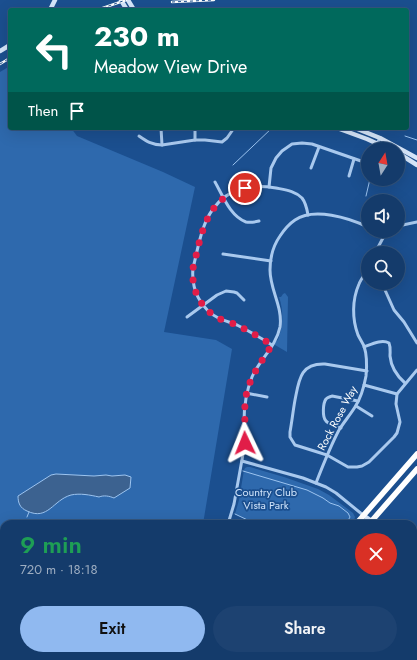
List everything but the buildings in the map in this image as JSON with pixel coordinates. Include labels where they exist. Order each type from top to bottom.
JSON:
[{"type":"highway","points":[[359,520],[417,454]]},
{"type":"highway","points":[[374,520],[417,469]]},
{"type":"street","points":[[161,130],[162,145]]},
{"type":"street","points":[[195,130],[195,140]]},
{"type":"street","points":[[139,136],[152,144],[162,145],[195,140],[222,142],[233,130]]},
{"type":"street","points":[[342,130],[374,142]]},
{"type":"street","points":[[360,130],[380,138],[417,158]]},
{"type":"street","points":[[378,142],[380,138]]},
{"type":"street","points":[[269,187],[273,163],[279,154],[292,144],[312,144],[361,161]]},
{"type":"street","points":[[311,168],[319,147]]},
{"type":"street","points":[[405,158],[417,165]]},
{"type":"street","points":[[349,176],[354,159]]},
{"type":"street","points":[[215,182],[230,209],[237,217],[252,223],[259,221]]},
{"type":"street","points":[[272,345],[207,310],[198,297],[194,286],[193,268],[207,219],[213,209],[224,198],[236,190],[256,186],[288,190],[297,194],[304,202],[308,215]]},
{"type":"street","points":[[229,520],[234,504],[246,433],[244,423],[246,393],[252,376],[272,345],[280,326],[279,307],[271,281],[270,271],[276,242],[288,226],[295,220],[308,215],[324,215],[341,218],[361,225]]},
{"type":"street","points":[[405,225],[417,222]]},
{"type":"street","points":[[223,254],[271,261]]},
{"type":"street","name":"Rock Rose Way","points":[[316,483],[327,455],[341,428],[356,406],[364,385],[367,371],[366,355],[355,326],[354,307],[357,290],[361,282]]},
{"type":"street","points":[[385,290],[394,310],[404,322],[417,343]]},
{"type":"street","points":[[187,317],[216,295],[226,291],[237,293],[244,300]]},
{"type":"street","points":[[364,347],[382,341],[389,343],[391,348],[390,356],[392,367],[405,383]]},
{"type":"street","points":[[367,371],[325,364],[308,368],[299,380],[290,432],[290,437],[295,445],[327,455],[348,467],[362,466],[368,462],[397,433],[400,422],[396,404],[397,394],[417,370]]},
{"type":"street","points":[[364,385],[397,394]]},
{"type":"street","points":[[246,393],[267,398]]},
{"type":"street","points":[[341,428],[325,420],[323,416],[325,400],[332,396],[358,401]]},
{"type":"street","points":[[356,406],[372,416]]},
{"type":"street","points":[[242,461],[326,487],[336,493],[368,520]]},
{"type":"green space","points":[[8,67],[8,130],[72,130],[77,136],[195,187],[164,332],[216,340],[232,349],[204,520],[0,520],[0,72]]},
{"type":"green space","points":[[285,293],[288,297],[287,352],[275,345],[274,342],[278,340],[282,324],[282,308],[279,297]]},
{"type":"green space","name":"Country Club Vista Park","points":[[250,467],[318,489],[329,495],[353,513],[355,517],[354,520],[247,520],[235,514],[245,468]]},
{"type":"shaded area","points":[[51,475],[94,476],[125,475],[131,477],[130,488],[114,498],[74,494],[59,501],[45,512],[40,513],[27,511],[21,507],[18,496]]},
{"type":"waterway","points":[[233,165],[270,130]]},
{"type":"waterway","points":[[405,136],[417,140]]},
{"type":"waterway","points":[[366,194],[368,186]]},
{"type":"waterway","points":[[243,471],[307,490],[330,503],[339,506],[348,513],[350,517],[348,520]]},
{"type":"waterway","points":[[27,517],[29,512]]},
{"type":"waterway","points":[[235,514],[248,520]]},
{"type":"railway","points":[[103,8],[126,0]]},
{"type":"railway","points":[[172,2],[214,0]]},
{"type":"railway","points":[[0,64],[8,59]]},
{"type":"route","points":[[245,188],[236,190],[229,194],[213,209],[203,230],[192,274],[198,297],[207,310],[221,319],[242,328],[272,345],[252,376],[246,393],[244,423],[246,433],[245,443]]}]
